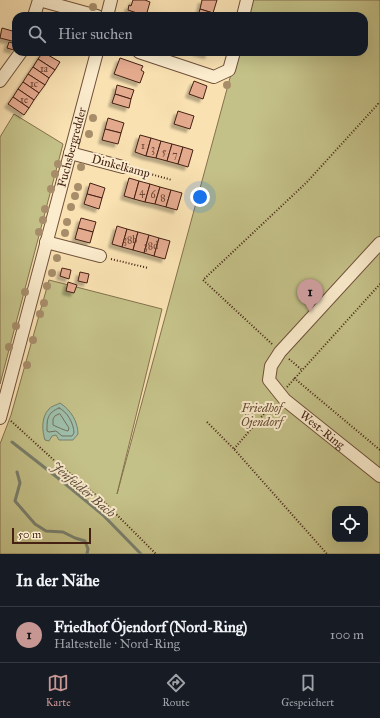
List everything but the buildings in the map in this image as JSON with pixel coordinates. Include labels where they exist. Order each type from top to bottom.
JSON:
[{"type":"street","points":[[35,12],[39,0],[82,12]]},
{"type":"street","points":[[108,12],[111,0]]},
{"type":"street","points":[[244,12],[247,0]]},
{"type":"street","points":[[0,80],[18,56]]},
{"type":"street","name":"Fuchsbergredder","points":[[5,420],[46,242],[96,56]]},
{"type":"street","points":[[151,56],[214,77],[229,70],[233,56]]},
{"type":"street","name":"Dinkelkamp","points":[[70,153],[124,167]]},
{"type":"street","points":[[46,242],[100,256]]},
{"type":"street","points":[[280,352],[380,243]]},
{"type":"street","name":"West-Ring","points":[[280,352],[271,366],[269,380],[280,395],[380,476]]},
{"type":"path","points":[[302,370],[280,352],[203,280],[307,182],[379,103]]},
{"type":"path","name":"Dinkelkamp","points":[[124,167],[172,180]]},
{"type":"path","points":[[100,256],[148,268]]},
{"type":"path","points":[[234,450],[294,378],[380,284]]},
{"type":"path","points":[[294,378],[380,450]]},
{"type":"path","points":[[5,420],[104,502],[156,554]]},
{"type":"path","points":[[207,422],[327,554]]},
{"type":"green space","name":"Friedhof Öjendorf","points":[[250,0],[380,0],[380,554],[0,554],[0,444],[11,415],[49,280],[162,309],[117,494],[236,56],[368,56],[368,12],[247,12]]},
{"type":"green space","points":[[14,114],[63,144],[0,384],[0,137]]},
{"type":"water","points":[[60,403],[73,417],[77,425],[78,434],[73,440],[59,440],[56,435],[52,436],[49,441],[45,440],[43,420],[46,412],[53,406]]},
{"type":"waterway","name":"Jenfelder Bach","points":[[12,442],[103,515],[141,554]]},
{"type":"waterway","points":[[17,472],[20,483],[15,501],[35,524],[46,531],[63,532],[85,541],[88,549],[87,554]]},
{"type":"place","name":"Friedhof Öjendorf (Nord-Ring)","points":[[310,312]]}]
